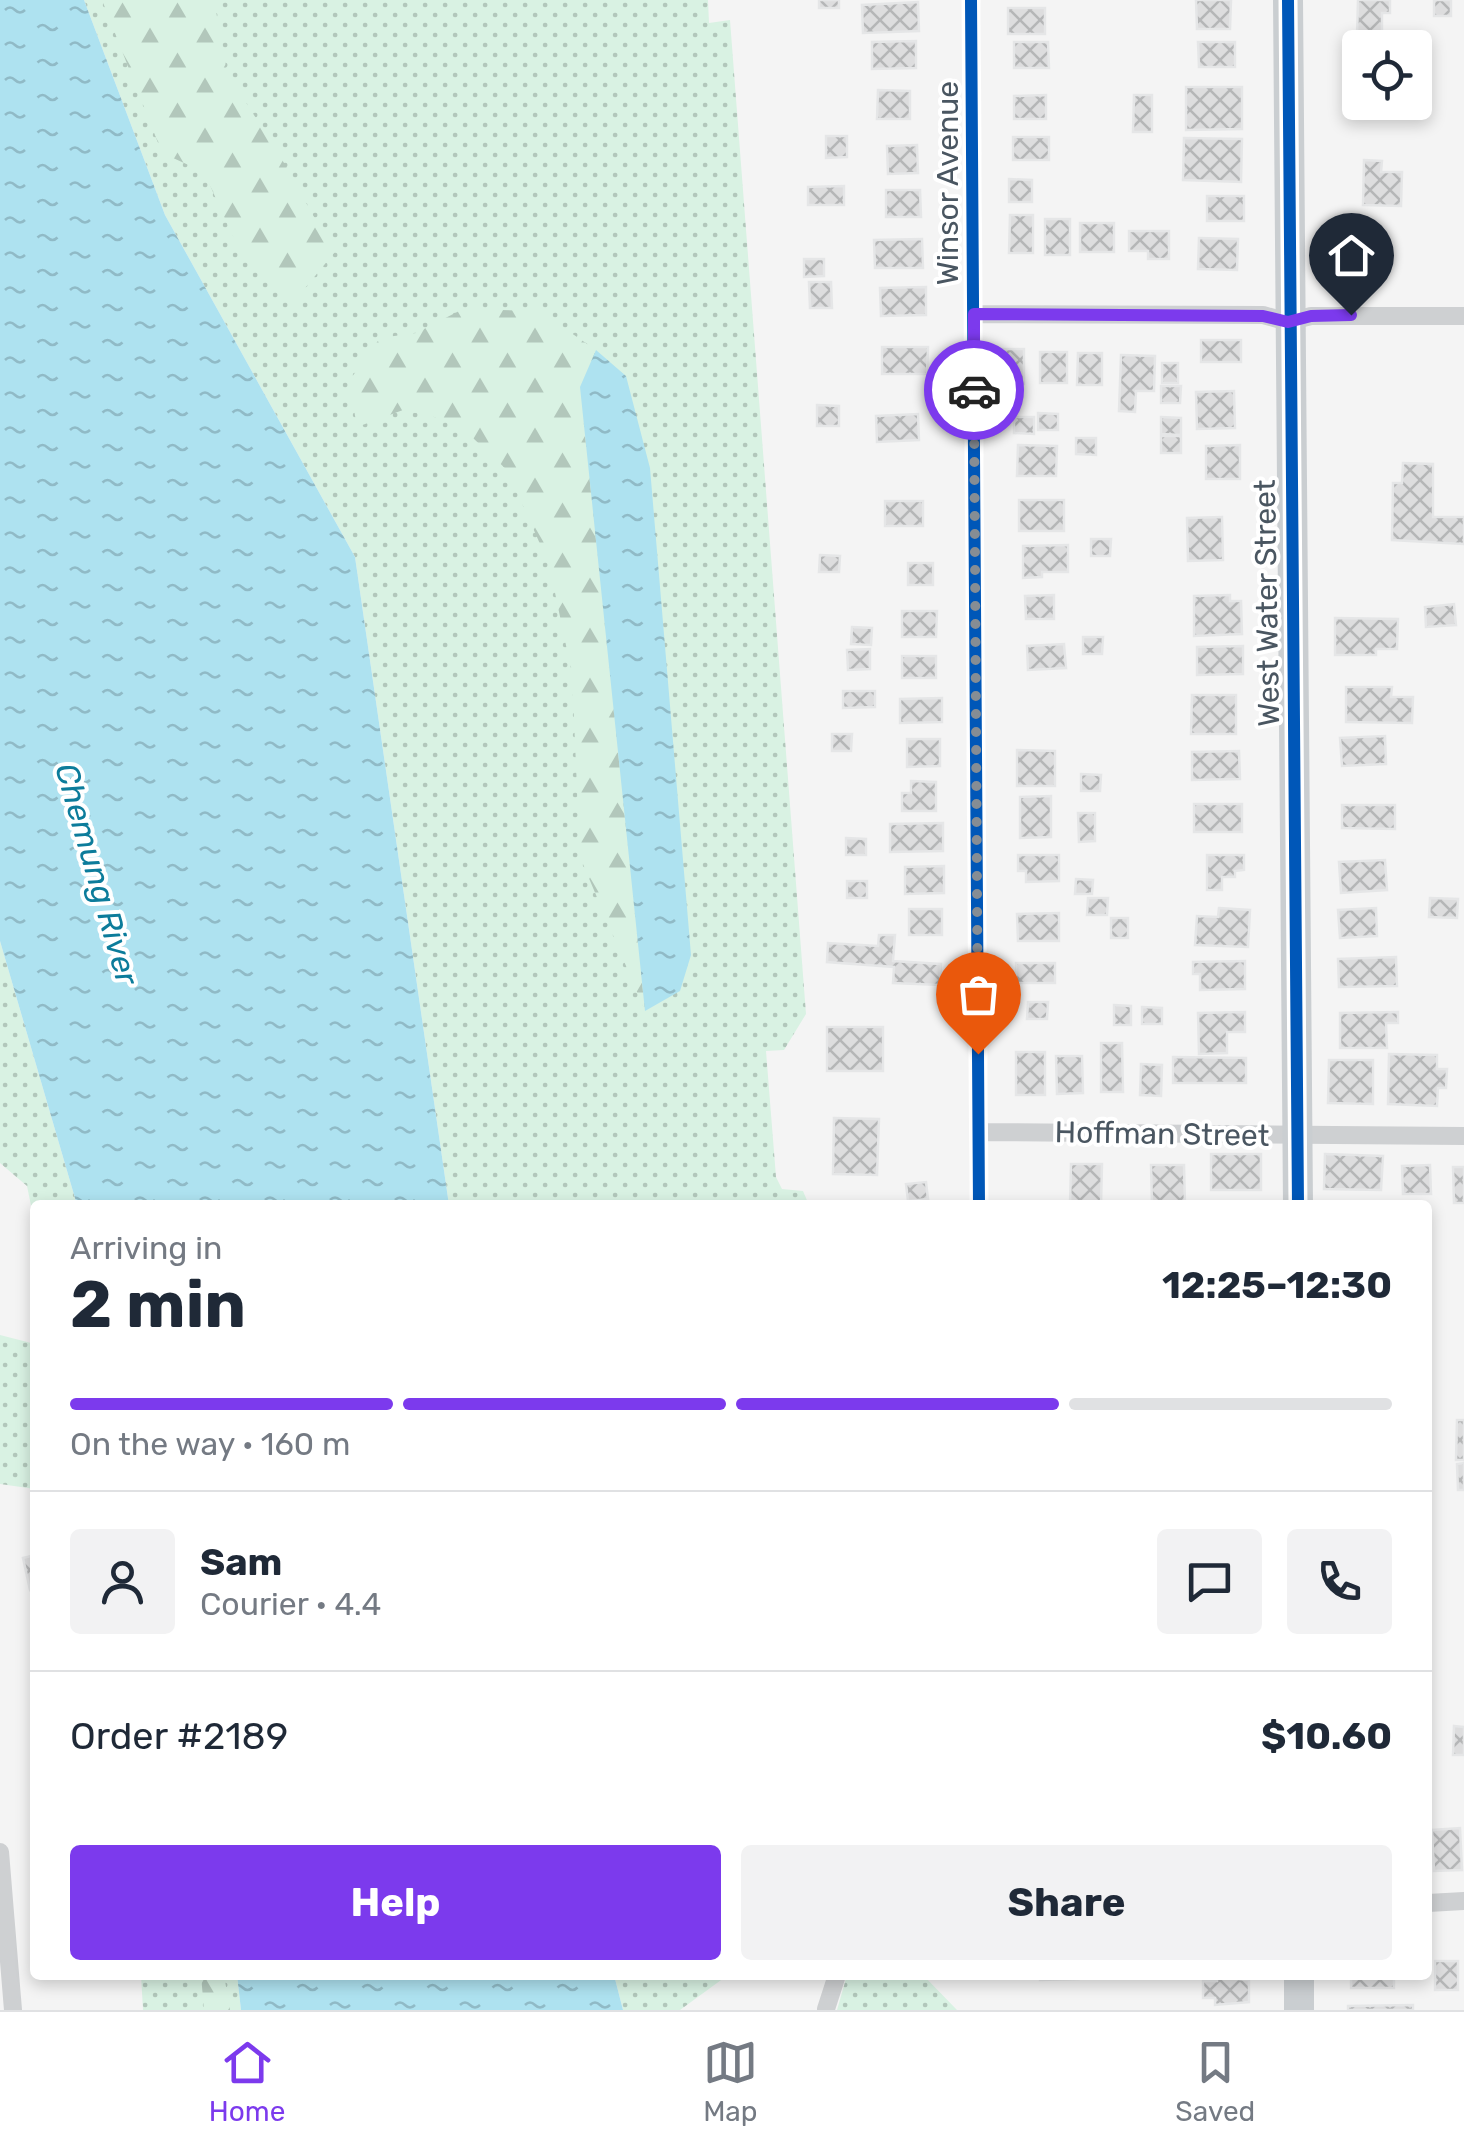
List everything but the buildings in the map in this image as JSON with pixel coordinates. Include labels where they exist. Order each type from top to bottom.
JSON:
[{"type":"main road","name":"West Water Street","points":[[1288,0],[1298,1200]]},
{"type":"main road","points":[[1298,1980],[1298,2010]]},
{"type":"street","name":"Winsor Avenue","points":[[971,0],[979,1200]]},
{"type":"street","points":[[974,314],[1263,316],[1288,322],[1311,316],[1464,316]]},
{"type":"street","name":"Hoffman Street","points":[[979,1132],[1464,1136]]},
{"type":"street","points":[[0,1852],[14,2010]]},
{"type":"street","points":[[1432,1903],[1464,1901]]},
{"type":"street","points":[[826,2009],[836,1980]]},
{"type":"green space","points":[[84,0],[708,0],[709,23],[730,20],[806,1014],[784,1050],[766,1051],[776,1177],[782,1189],[803,1191],[807,1200],[448,1200],[355,557],[165,215]]},
{"type":"green space","points":[[102,0],[214,0],[227,72],[334,253],[292,304],[239,250],[204,172],[162,153]]},
{"type":"green space","points":[[463,309],[539,311],[596,350],[580,387],[645,1011],[580,857],[572,674],[549,564],[507,470],[456,422],[403,410],[357,427],[349,381],[380,338],[416,333]]},
{"type":"green space","points":[[0,941],[76,1200],[30,1201],[27,1186],[0,1163]]},
{"type":"green space","points":[[0,1335],[30,1343],[30,1488],[0,1484]]},
{"type":"green space","points":[[141,1980],[238,1980],[241,2010],[143,2010]]},
{"type":"green space","points":[[201,1980],[225,1980],[230,2010],[204,2010]]},
{"type":"green space","points":[[615,1980],[721,1980],[680,2010],[623,2010]]},
{"type":"green space","points":[[846,1980],[928,1980],[957,2010],[837,2010]]},
{"type":"water","name":"Chemung River","points":[[0,0],[84,0],[165,215],[355,557],[448,1200],[76,1200],[0,941]]},
{"type":"water","points":[[596,350],[626,376],[650,468],[691,955],[680,991],[645,1011],[580,387]]},
{"type":"water","points":[[238,1980],[615,1980],[623,2010],[241,2010]]},
{"type":"cycle path","points":[[971,0],[979,1200]]},
{"type":"cycle path","points":[[1288,0],[1298,1200]]},
{"type":"way so far","points":[[974,390],[978,1054]]},
{"type":"route","points":[[974,390],[974,314],[1263,316],[1288,322],[1311,316],[1351,315]]}]
